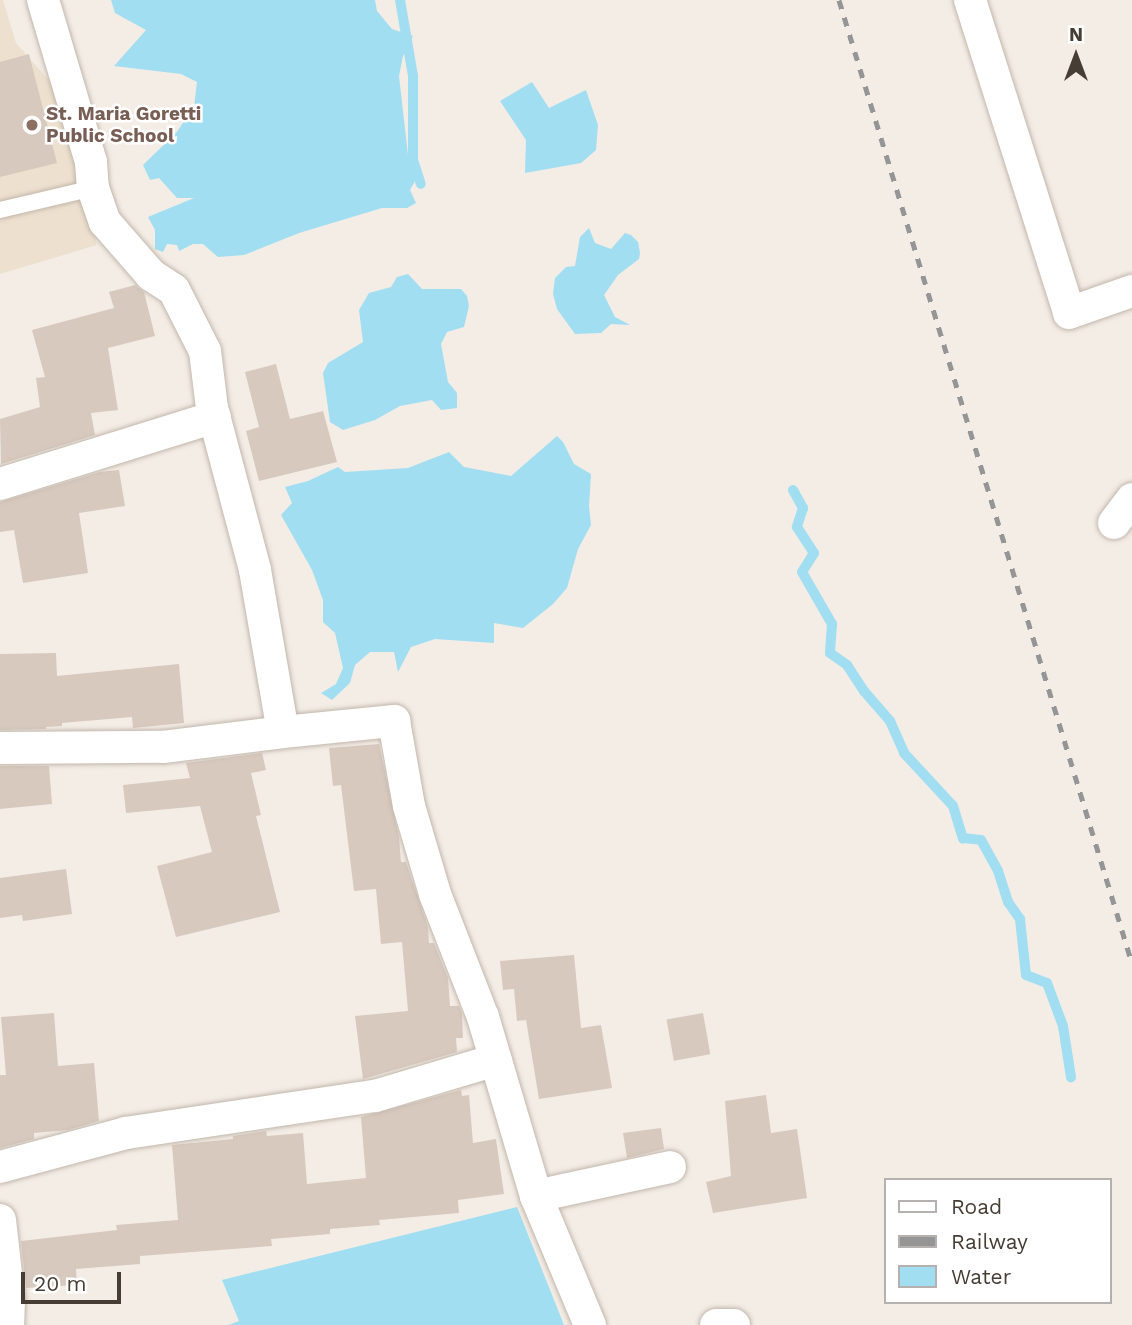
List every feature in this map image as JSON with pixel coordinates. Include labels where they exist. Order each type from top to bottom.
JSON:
[{"type":"street","points":[[43,0],[90,162],[93,188],[105,222],[151,275],[174,290],[205,351],[215,417],[255,570],[283,732]]},
{"type":"street","points":[[970,0],[1069,313],[1132,291]]},
{"type":"street","points":[[0,484],[215,417]]},
{"type":"street","points":[[0,748],[163,747],[394,720],[412,819],[435,894],[496,1060],[536,1196],[590,1325]]},
{"type":"street","points":[[0,1167],[126,1133],[375,1096],[496,1060]]},
{"type":"street","points":[[536,1196],[670,1167]]},
{"type":"street","points":[[0,1220],[9,1300],[8,1325]]},
{"type":"street","points":[[716,1325],[734,1325]]},
{"type":"lane","points":[[0,210],[93,188]]},
{"type":"shaded area","name":"St. Maria Goretti Public School","points":[[0,0],[3,0],[16,43],[53,85],[97,245],[0,274]]},
{"type":"water","points":[[111,0],[375,0],[377,11],[392,29],[413,36],[403,56],[399,76],[408,155],[415,181],[410,190],[416,203],[407,208],[382,208],[299,233],[244,255],[218,257],[203,244],[193,244],[179,251],[177,245],[167,244],[163,252],[155,249],[155,230],[148,217],[194,198],[177,198],[159,178],[150,180],[143,165],[176,133],[194,107],[197,82],[181,74],[114,66],[146,30],[115,13]]},
{"type":"water","points":[[532,82],[549,108],[586,90],[598,125],[596,150],[581,163],[525,173],[526,140],[500,101]]},
{"type":"water","points":[[589,228],[595,243],[611,249],[625,233],[631,235],[638,242],[640,253],[639,259],[618,275],[604,295],[615,317],[630,325],[611,324],[601,333],[575,334],[557,309],[553,294],[555,278],[566,267],[575,266],[580,237]]},
{"type":"water","points":[[408,274],[422,289],[461,289],[467,296],[469,306],[464,327],[447,332],[441,344],[448,382],[457,393],[457,408],[441,410],[432,400],[400,406],[375,420],[343,430],[330,422],[323,373],[328,363],[363,342],[359,310],[369,293],[391,287],[397,277]]},
{"type":"water","points":[[557,436],[574,464],[591,474],[591,525],[578,549],[567,588],[553,604],[523,628],[494,623],[494,643],[435,639],[411,647],[398,672],[394,652],[370,652],[355,665],[350,683],[332,700],[321,693],[336,684],[343,668],[335,633],[323,622],[323,600],[312,570],[281,515],[292,503],[285,487],[308,481],[338,467],[345,472],[408,468],[449,452],[464,467],[511,476]]},
{"type":"water","points":[[517,1207],[564,1325],[228,1325],[239,1321],[222,1280]]},
{"type":"building","points":[[29,54],[57,163],[0,177],[0,62]]},
{"type":"building","points":[[135,285],[144,292],[155,336],[108,348],[118,410],[91,413],[95,435],[1,464],[0,419],[40,407],[36,378],[45,377],[32,330],[114,308],[109,292]]},
{"type":"building","points":[[276,364],[290,419],[323,411],[337,462],[259,481],[246,431],[259,427],[245,372]]},
{"type":"building","points":[[119,470],[125,506],[79,513],[88,573],[23,583],[14,530],[0,532],[0,502],[100,472]]},
{"type":"building","points":[[56,653],[57,676],[179,664],[184,723],[133,728],[132,717],[62,723],[62,726],[46,729],[0,730],[0,654]]},
{"type":"building","points":[[379,744],[399,837],[401,862],[406,862],[428,927],[429,943],[434,943],[448,978],[450,1006],[459,1006],[462,1013],[463,1038],[456,1038],[457,1052],[363,1079],[355,1016],[408,1011],[402,942],[381,944],[376,889],[354,891],[341,785],[333,786],[329,748]]},
{"type":"building","points":[[262,753],[266,770],[251,773],[261,815],[256,816],[280,912],[176,937],[157,866],[212,852],[200,806],[126,813],[123,785],[190,778],[186,763]]},
{"type":"building","points":[[0,766],[49,766],[52,804],[0,809]]},
{"type":"building","points":[[66,869],[72,914],[23,921],[22,915],[0,918],[0,878]]},
{"type":"building","points":[[574,955],[581,1028],[601,1025],[612,1088],[539,1099],[526,1020],[517,1021],[514,989],[503,990],[500,961]]},
{"type":"building","points":[[54,1013],[58,1066],[94,1063],[99,1121],[68,1130],[34,1133],[34,1139],[0,1148],[0,1075],[6,1075],[1,1017]]},
{"type":"building","points":[[703,1013],[710,1054],[674,1061],[667,1019]]},
{"type":"building","points":[[461,1090],[462,1096],[469,1095],[473,1143],[496,1139],[504,1194],[458,1200],[459,1213],[379,1220],[380,1225],[330,1229],[330,1234],[271,1239],[272,1246],[140,1256],[140,1264],[76,1269],[77,1285],[26,1288],[21,1241],[117,1230],[116,1225],[178,1220],[172,1145],[233,1139],[233,1136],[266,1131],[267,1136],[303,1133],[307,1184],[366,1178],[361,1117]]},
{"type":"building","points":[[766,1095],[771,1133],[797,1129],[807,1198],[713,1213],[706,1182],[731,1176],[725,1101]]},
{"type":"building","points":[[661,1128],[664,1149],[627,1158],[623,1133]]},
{"type":"waterway","points":[[400,0],[413,76],[413,160],[421,184]]},
{"type":"waterway","points":[[793,490],[803,508],[797,527],[814,553],[802,572],[832,624],[830,653],[847,665],[864,691],[890,721],[904,753],[953,806],[963,838],[981,840],[998,871],[1008,902],[1020,919],[1026,975],[1047,983],[1063,1026],[1071,1077]]},
{"type":"railway","points":[[839,0],[1132,963]]},
{"type":"place","name":"St. Maria Goretti Public School","points":[[32,125]]}]
